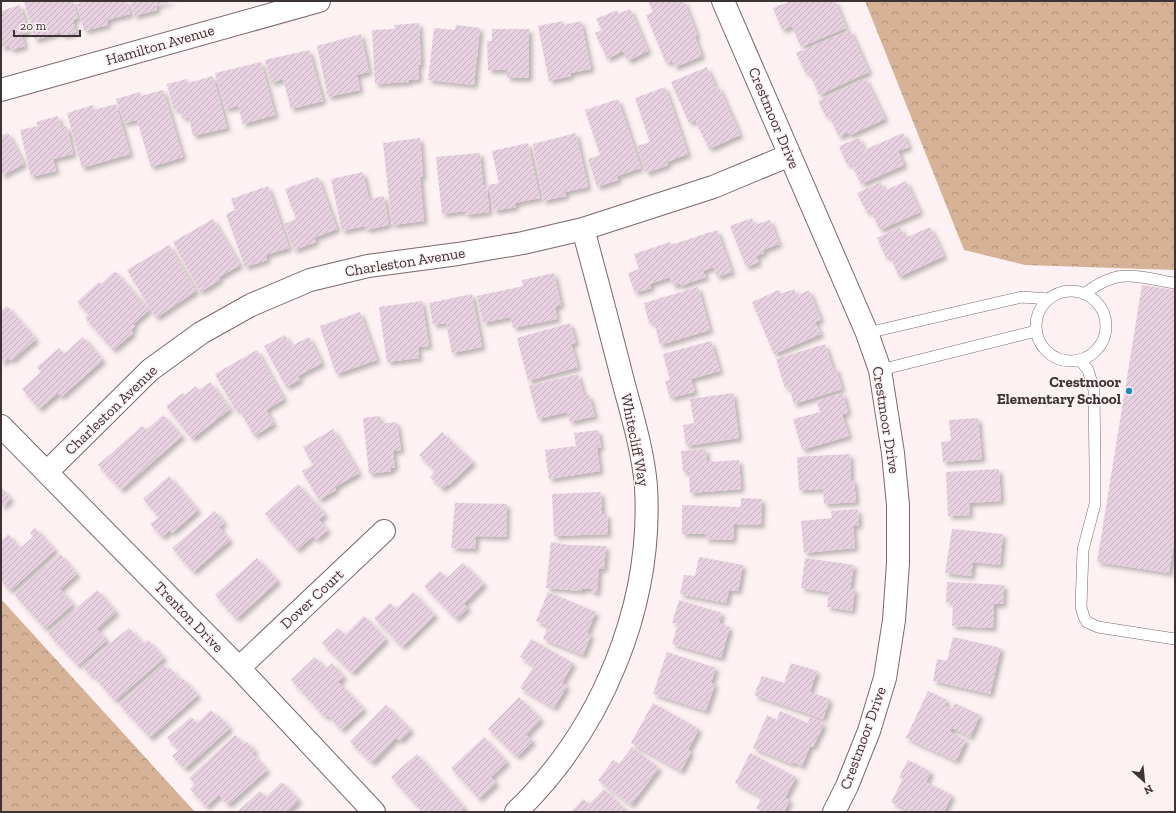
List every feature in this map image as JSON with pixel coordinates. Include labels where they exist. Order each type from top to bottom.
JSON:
[{"type":"street","name":"Hamilton Avenue","points":[[1,90],[319,1]]},
{"type":"street","name":"Crestmoor Drive","points":[[723,1],[867,333],[880,370],[893,453],[898,505],[898,563],[894,620],[884,678],[869,731],[847,786],[834,812]]},
{"type":"street","name":"Charleston Avenue","points":[[47,472],[150,370],[202,333],[251,305],[310,280],[368,266],[465,253],[523,243],[583,229],[713,187],[790,155]]},
{"type":"street","name":"Whitecliff Way","points":[[516,812],[566,756],[598,704],[621,651],[636,599],[646,542],[646,485],[637,435],[583,229]]},
{"type":"street","name":"Trenton Drive","points":[[1,426],[239,668],[374,812]]},
{"type":"street","name":"Dover Court","points":[[239,668],[384,531]]},
{"type":"lane","points":[[1084,294],[1108,280],[1118,277],[1134,277],[1175,284]]},
{"type":"lane","points":[[867,333],[1022,297],[1049,299],[1066,292],[1084,294],[1094,300],[1101,308],[1105,318],[1106,329],[1103,339],[1098,348],[1090,356],[1080,360],[1062,360],[1051,355],[1040,342],[1036,330],[1039,313],[1049,299]]},
{"type":"lane","points":[[880,370],[1036,330]]},
{"type":"lane","points":[[1080,360],[1088,370],[1094,390],[1095,504],[1083,550],[1082,612],[1087,622],[1098,627],[1175,639]]},
{"type":"green space","points":[[865,1],[1175,1],[1175,270],[1025,265],[964,250]]},
{"type":"green space","points":[[1,599],[195,812],[1,812]]},
{"type":"building","points":[[24,1],[73,1],[78,18],[73,20],[76,32],[62,36],[61,32],[35,40]]},
{"type":"building","points":[[84,1],[127,1],[130,14],[107,20],[108,25],[84,31],[77,4]]},
{"type":"building","points":[[130,1],[171,2],[156,5],[157,10],[134,16]]},
{"type":"building","points":[[648,1],[684,1],[697,35],[695,37],[702,56],[675,67],[672,61],[666,63],[646,15],[653,12]]},
{"type":"building","points":[[791,1],[835,1],[846,28],[801,47],[792,26],[782,30],[773,8]]},
{"type":"building","points":[[20,5],[28,32],[21,34],[25,46],[11,50],[9,45],[1,48],[1,11]]},
{"type":"building","points":[[630,9],[648,51],[628,61],[623,51],[607,59],[595,33],[602,30],[596,19],[617,10],[618,14]]},
{"type":"building","points":[[563,21],[564,25],[581,21],[591,69],[570,73],[571,76],[549,81],[538,26]]},
{"type":"building","points":[[419,23],[421,65],[418,65],[419,79],[409,80],[409,82],[375,84],[372,30],[395,29],[394,25]]},
{"type":"building","points":[[456,25],[480,28],[474,85],[428,80],[434,28],[455,30]]},
{"type":"building","points":[[492,29],[529,29],[529,78],[507,78],[507,70],[488,70],[487,41],[492,41]]},
{"type":"building","points":[[850,30],[869,72],[819,95],[809,72],[806,74],[796,53]]},
{"type":"building","points":[[361,34],[369,72],[357,75],[360,90],[328,97],[317,46]]},
{"type":"building","points":[[309,50],[323,101],[291,109],[283,79],[271,83],[265,60]]},
{"type":"building","points":[[261,62],[275,115],[243,124],[238,106],[225,109],[215,73]]},
{"type":"building","points":[[707,67],[716,88],[719,87],[740,135],[709,149],[695,120],[689,123],[671,82]]},
{"type":"building","points":[[213,76],[227,128],[193,136],[189,117],[182,118],[180,109],[174,110],[167,84],[187,79],[188,83]]},
{"type":"building","points":[[865,78],[885,119],[850,135],[848,132],[839,137],[829,116],[826,117],[818,101]]},
{"type":"building","points":[[665,87],[688,154],[667,162],[668,165],[646,173],[637,146],[650,142],[635,98]]},
{"type":"building","points":[[163,90],[183,157],[151,167],[137,120],[124,123],[116,99],[140,92],[141,96]]},
{"type":"building","points":[[618,99],[641,168],[617,176],[618,180],[597,187],[588,159],[600,155],[585,110]]},
{"type":"building","points":[[116,104],[130,154],[82,168],[67,113],[93,105],[94,110]]},
{"type":"building","points":[[58,116],[61,128],[67,126],[73,154],[53,159],[56,171],[31,177],[20,130],[38,126],[36,122]]},
{"type":"building","points":[[8,133],[24,164],[1,176],[1,136]]},
{"type":"building","points":[[576,133],[588,187],[565,192],[566,196],[543,201],[533,144]]},
{"type":"building","points":[[903,133],[909,147],[898,151],[904,165],[861,184],[851,163],[847,165],[839,146],[859,138],[864,150]]},
{"type":"building","points":[[420,138],[423,176],[420,177],[424,221],[392,225],[383,143]]},
{"type":"building","points":[[528,143],[540,198],[515,203],[516,207],[494,211],[488,185],[499,183],[492,151]]},
{"type":"building","points":[[480,153],[483,185],[487,185],[489,212],[466,215],[465,211],[442,214],[436,157]]},
{"type":"building","points":[[363,172],[369,199],[384,196],[389,225],[366,230],[365,226],[342,231],[331,179]]},
{"type":"building","points":[[318,177],[337,229],[314,238],[316,242],[294,250],[284,224],[296,219],[285,189]]},
{"type":"building","points":[[906,181],[920,212],[880,230],[871,211],[867,213],[857,193],[881,182],[884,191]]},
{"type":"building","points":[[268,186],[289,248],[266,255],[267,260],[245,267],[226,214],[235,210],[231,199]]},
{"type":"building","points":[[752,218],[754,225],[770,220],[779,244],[763,250],[764,253],[756,256],[759,262],[746,267],[730,226]]},
{"type":"building","points":[[213,219],[240,265],[219,277],[220,280],[200,292],[173,242]]},
{"type":"building","points":[[900,227],[905,238],[930,227],[944,256],[899,277],[890,256],[886,258],[877,238]]},
{"type":"building","points":[[717,230],[732,272],[717,277],[713,267],[703,271],[706,277],[680,286],[680,283],[673,286],[670,277],[650,284],[651,288],[635,293],[628,273],[639,269],[634,254],[670,242],[671,245]]},
{"type":"building","points":[[169,245],[196,291],[156,318],[127,270]]},
{"type":"building","points":[[115,271],[149,310],[133,324],[135,326],[131,330],[133,333],[113,350],[85,318],[89,315],[77,302],[99,282],[101,284]]},
{"type":"building","points":[[554,273],[561,305],[555,307],[557,319],[513,328],[511,317],[483,323],[477,296],[523,286],[522,280]]},
{"type":"building","points":[[1142,285],[1175,290],[1175,537],[1169,573],[1097,562]]},
{"type":"building","points":[[698,287],[710,330],[660,345],[654,322],[649,323],[644,303]]},
{"type":"building","points":[[794,289],[797,296],[809,290],[821,320],[815,322],[821,334],[774,354],[752,302],[779,290],[781,294]]},
{"type":"building","points":[[472,294],[482,347],[452,353],[446,323],[433,325],[429,303]]},
{"type":"building","points":[[422,301],[429,346],[418,347],[419,358],[387,362],[379,307]]},
{"type":"building","points":[[7,306],[36,339],[11,361],[8,358],[1,364],[1,311]]},
{"type":"building","points":[[360,312],[377,360],[336,374],[320,326]]},
{"type":"building","points":[[570,323],[576,343],[571,344],[578,367],[528,381],[517,338]]},
{"type":"building","points":[[285,335],[291,346],[309,337],[322,363],[298,376],[300,380],[286,387],[264,346]]},
{"type":"building","points":[[83,337],[103,360],[61,397],[58,393],[39,409],[22,389],[41,372],[37,367],[59,348],[64,354]]},
{"type":"building","points":[[711,341],[720,371],[691,379],[695,392],[670,398],[665,381],[670,380],[663,354]]},
{"type":"building","points":[[825,344],[833,369],[836,368],[842,389],[794,404],[789,387],[785,388],[776,359]]},
{"type":"building","points":[[257,350],[284,399],[266,410],[274,424],[254,436],[239,409],[236,411],[215,374]]},
{"type":"building","points":[[578,374],[584,396],[589,395],[595,416],[570,422],[567,412],[538,419],[529,386]]},
{"type":"building","points":[[210,382],[230,409],[192,439],[166,406],[183,393],[185,395],[196,386],[199,390]]},
{"type":"building","points":[[733,393],[739,438],[686,446],[683,425],[694,423],[690,399]]},
{"type":"building","points":[[843,393],[848,413],[842,414],[849,436],[802,450],[793,419],[820,412],[817,401]]},
{"type":"building","points":[[163,415],[182,436],[121,490],[98,465],[142,426],[146,430]]},
{"type":"building","points":[[380,416],[380,424],[397,422],[401,450],[393,451],[395,468],[391,468],[391,471],[369,474],[363,418]]},
{"type":"building","points":[[978,418],[982,459],[943,462],[941,442],[951,441],[949,420]]},
{"type":"building","points":[[333,429],[359,473],[335,487],[336,490],[319,500],[302,471],[313,465],[303,447]]},
{"type":"building","points":[[598,430],[601,447],[597,448],[600,471],[549,479],[545,450],[576,446],[574,433]]},
{"type":"building","points":[[442,432],[473,462],[449,485],[448,484],[442,489],[430,477],[435,471],[419,455]]},
{"type":"building","points":[[706,449],[707,462],[739,460],[741,489],[690,493],[689,472],[683,472],[681,451]]},
{"type":"building","points":[[850,454],[851,480],[854,480],[856,502],[824,504],[823,489],[799,490],[797,457]]},
{"type":"building","points":[[999,469],[1001,501],[969,503],[970,515],[948,516],[946,472]]},
{"type":"building","points":[[169,476],[198,510],[172,533],[170,530],[162,537],[150,524],[159,517],[143,499]]},
{"type":"building","points":[[298,484],[325,514],[319,520],[328,530],[316,540],[313,536],[297,550],[265,514]]},
{"type":"building","points":[[1,487],[11,499],[1,508]]},
{"type":"building","points":[[601,492],[602,514],[607,514],[608,534],[554,536],[552,494]]},
{"type":"building","points":[[741,498],[762,499],[761,525],[734,524],[733,540],[705,539],[705,534],[682,534],[682,505],[741,507]]},
{"type":"building","points":[[455,503],[507,504],[506,537],[476,536],[475,549],[451,548]]},
{"type":"building","points":[[858,509],[859,525],[853,526],[855,548],[804,553],[801,521],[832,518],[831,511]]},
{"type":"building","points":[[215,511],[224,523],[219,527],[230,540],[193,572],[172,548]]},
{"type":"building","points":[[35,528],[55,550],[10,591],[1,581],[1,541],[8,534],[20,548],[33,537],[30,533]]},
{"type":"building","points":[[952,529],[1003,534],[1000,565],[973,562],[971,576],[945,573]]},
{"type":"building","points":[[551,542],[569,545],[606,546],[604,569],[599,569],[597,593],[591,592],[592,589],[582,589],[582,591],[546,588]]},
{"type":"building","points":[[60,554],[77,574],[60,589],[73,604],[45,629],[14,594]]},
{"type":"building","points":[[699,557],[743,565],[738,591],[729,590],[726,603],[680,594],[684,575],[695,576]]},
{"type":"building","points":[[257,558],[278,581],[236,619],[215,595]]},
{"type":"building","points":[[805,558],[854,565],[850,589],[855,589],[852,611],[827,607],[829,592],[801,588]]},
{"type":"building","points":[[463,563],[484,584],[464,604],[468,608],[456,619],[424,586],[440,571],[447,578]]},
{"type":"building","points":[[947,582],[1004,585],[1003,604],[994,604],[993,628],[952,626],[953,602],[946,602]]},
{"type":"building","points":[[97,590],[116,612],[97,629],[107,640],[78,666],[48,633]]},
{"type":"building","points":[[413,592],[435,615],[402,647],[374,618],[390,603],[396,609]]},
{"type":"building","points":[[548,592],[596,612],[587,633],[591,635],[583,655],[543,639],[548,626],[536,621]]},
{"type":"building","points":[[679,600],[722,613],[719,623],[730,627],[721,658],[672,644],[678,624],[672,623]]},
{"type":"building","points":[[364,616],[386,639],[352,673],[322,643],[338,628],[345,635]]},
{"type":"building","points":[[129,628],[144,644],[148,640],[164,658],[115,701],[93,675],[91,676],[82,666]]},
{"type":"building","points":[[953,637],[1001,648],[990,694],[933,681],[937,659],[947,661]]},
{"type":"building","points":[[531,639],[573,663],[562,683],[567,686],[554,708],[520,688],[534,666],[520,657]]},
{"type":"building","points":[[667,652],[716,668],[711,683],[715,684],[706,711],[653,694]]},
{"type":"building","points":[[315,657],[326,669],[332,663],[344,677],[338,682],[364,709],[341,730],[328,715],[325,717],[291,680]]},
{"type":"building","points":[[791,663],[817,671],[810,692],[830,699],[823,719],[754,695],[762,676],[784,683]]},
{"type":"building","points":[[163,664],[168,670],[170,668],[180,680],[182,678],[198,695],[150,738],[119,704]]},
{"type":"building","points":[[928,691],[947,700],[945,706],[952,709],[954,703],[980,715],[970,737],[952,728],[950,732],[966,740],[956,761],[906,738]]},
{"type":"building","points":[[519,697],[541,719],[526,735],[533,741],[517,757],[488,729]]},
{"type":"building","points":[[653,703],[699,729],[688,750],[691,752],[681,771],[631,743]]},
{"type":"building","points":[[386,705],[411,730],[400,741],[396,738],[372,763],[350,742]]},
{"type":"building","points":[[211,710],[230,728],[185,769],[172,756],[179,750],[167,738],[191,717],[197,723]]},
{"type":"building","points":[[780,711],[808,723],[810,717],[824,724],[813,747],[810,746],[802,766],[793,762],[792,764],[753,748],[767,715],[777,720]]},
{"type":"building","points":[[235,735],[244,744],[247,742],[255,751],[252,753],[267,770],[228,805],[219,795],[206,807],[190,789],[195,784],[189,778]]},
{"type":"building","points":[[484,737],[507,762],[491,777],[496,783],[479,799],[451,768]]},
{"type":"building","points":[[632,747],[659,768],[631,805],[598,780],[613,760],[619,764]]},
{"type":"building","points":[[750,753],[796,777],[785,798],[790,800],[784,812],[763,812],[756,808],[762,797],[735,783]]},
{"type":"building","points":[[417,754],[465,808],[460,812],[422,812],[391,777]]},
{"type":"building","points":[[908,760],[931,772],[926,782],[952,795],[944,812],[912,812],[891,802],[903,779],[899,777]]},
{"type":"building","points":[[282,782],[299,800],[287,812],[237,812],[260,791],[266,797]]},
{"type":"building","points":[[604,789],[628,812],[571,812],[583,799],[589,804]]},
{"type":"place","name":"Crestmoor Elementary School","points":[[1129,391]]}]
